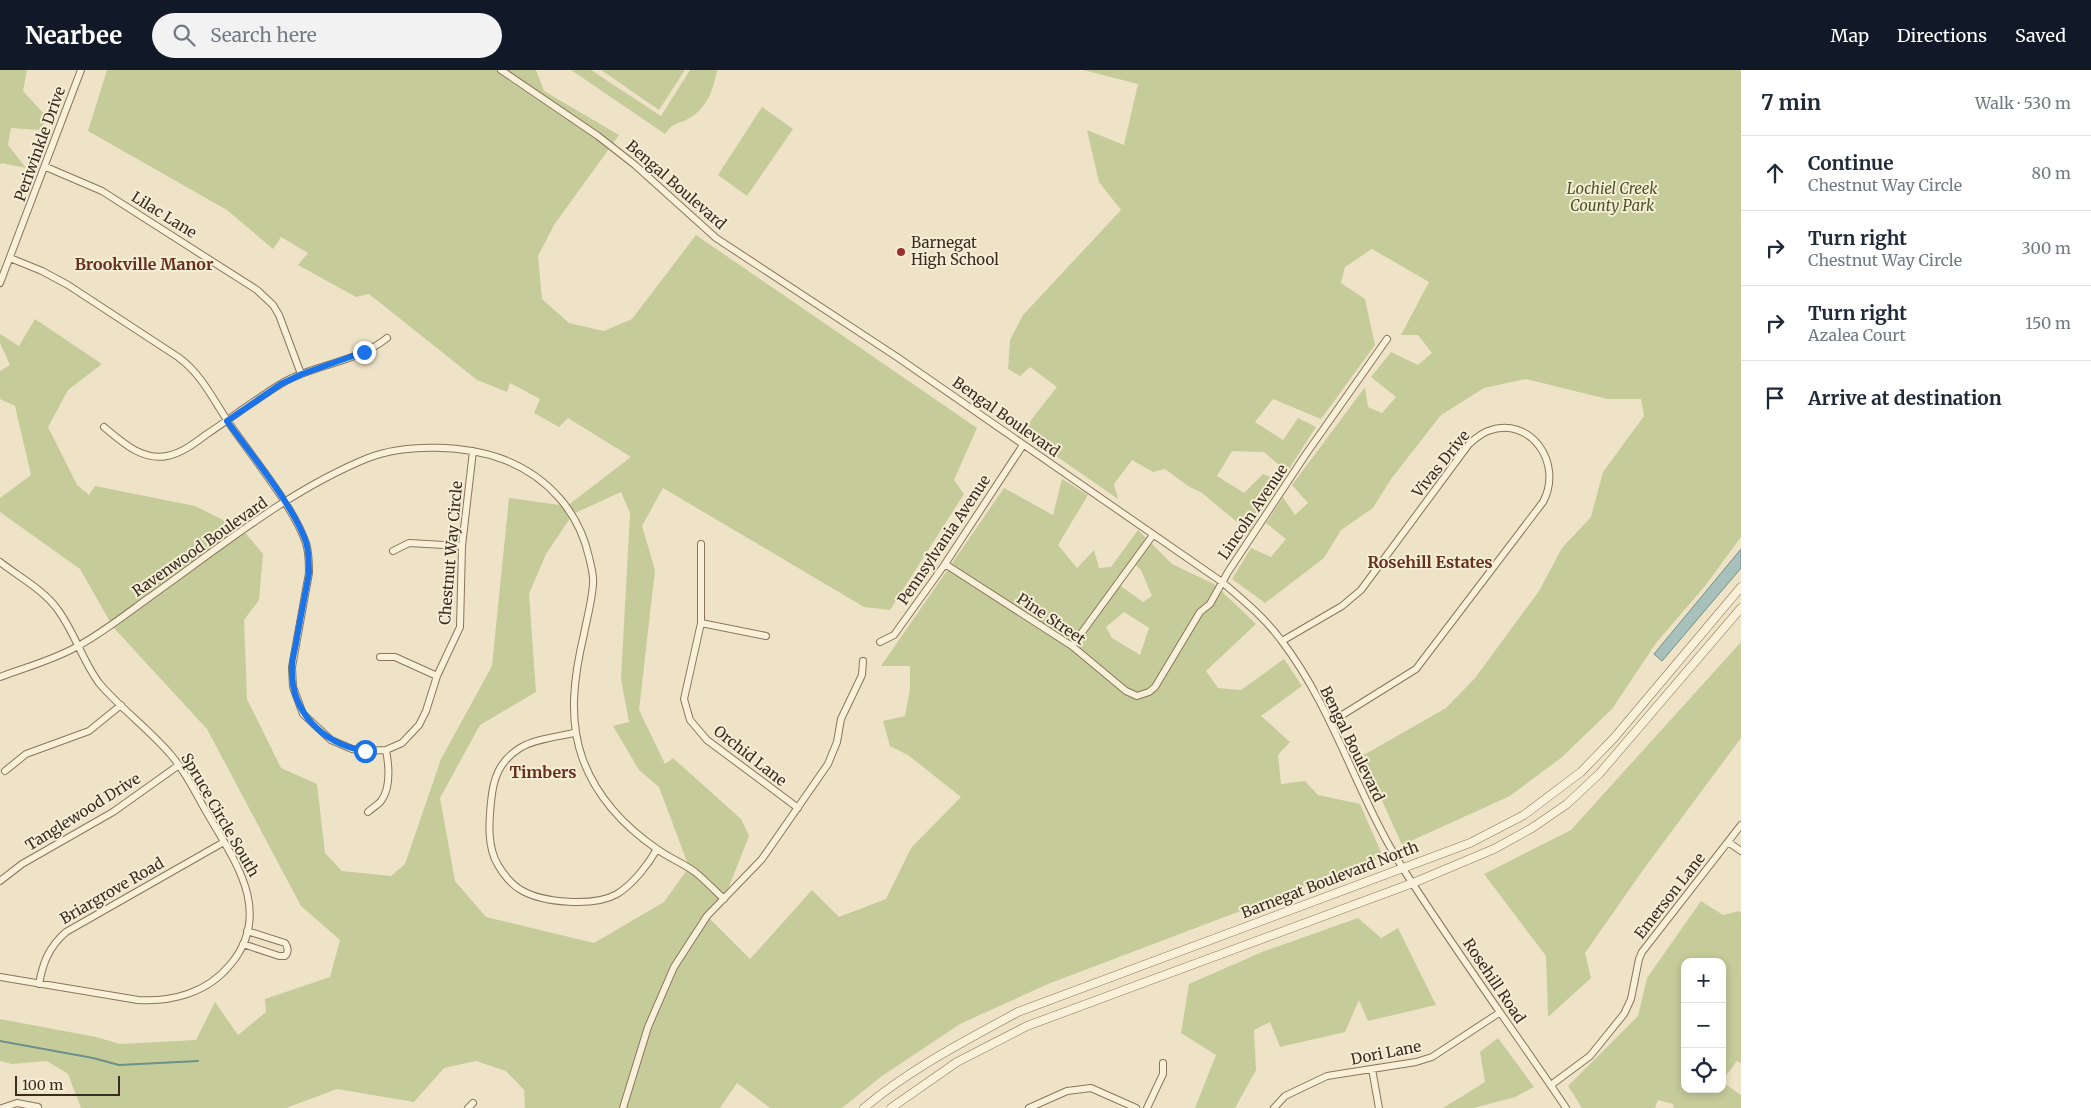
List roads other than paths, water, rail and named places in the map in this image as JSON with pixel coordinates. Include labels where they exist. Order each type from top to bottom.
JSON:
[{"type":"street","name":"Periwinkle Drive","points":[[0,283],[46,167],[81,70]]},
{"type":"street","name":"Bengal Boulevard","points":[[501,70],[635,164],[716,238],[897,357],[1023,444],[1222,582],[1253,609],[1282,641],[1306,677],[1331,722],[1370,810],[1402,868]]},
{"type":"street","name":"Lilac Lane","points":[[46,167],[71,176],[102,191],[257,290],[273,305],[279,315],[302,374]]},
{"type":"street","name":"Chestnut Way Circle","points":[[10,258],[42,271],[68,286],[191,366],[300,528],[309,557],[309,573],[292,667],[294,687],[299,705],[310,722],[331,740],[352,749],[365,751],[386,750],[402,744],[419,725],[426,711],[437,676],[460,627],[462,546],[473,451]]},
{"type":"street","points":[[104,427],[141,454],[154,457],[167,456],[179,452],[281,384],[302,374],[364,352],[387,338]]},
{"type":"street","name":"Lincoln Avenue","points":[[1141,695],[1155,688],[1196,618],[1210,604],[1222,582],[1320,433],[1387,339]]},
{"type":"street","name":"Vivas Drive","points":[[1282,641],[1342,606],[1361,590],[1469,444],[1479,435],[1489,430],[1514,430],[1526,434],[1536,442],[1547,459],[1550,470],[1549,491],[1543,502],[1416,669],[1331,722]]},
{"type":"street","name":"Pennsylvania Avenue","points":[[880,642],[894,635],[945,564],[1023,444]]},
{"type":"street","name":"Ravenwood Boulevard","points":[[0,677],[77,647],[118,621],[284,502],[369,458],[389,451],[440,448],[473,451],[495,456],[512,463],[546,484],[569,509],[586,543],[594,582],[575,682],[574,733],[584,762],[602,796],[627,825],[657,849],[695,872],[724,898]]},
{"type":"street","points":[[1072,646],[1154,535]]},
{"type":"street","points":[[393,551],[409,543],[462,546]]},
{"type":"street","name":"Orchid Lane","points":[[701,544],[701,623],[684,699],[690,720],[707,740],[798,808]]},
{"type":"street","name":"Spruce Circle South","points":[[0,562],[54,604],[64,618],[77,647],[100,683],[163,746],[178,765],[243,878],[248,892],[249,917],[243,944],[230,964],[214,980],[198,990],[170,999],[138,1000],[0,977]]},
{"type":"street","name":"Pine Street","points":[[945,564],[1072,646],[1126,691],[1137,696],[1141,695]]},
{"type":"street","name":"Barnegat Boulevard North","points":[[864,1108],[882,1093],[948,1050],[1018,1012],[1470,843],[1540,805],[1581,772],[1614,738],[1741,587]]},
{"type":"street","name":"Barnegat Boulevard North","points":[[896,1106],[957,1062],[1027,1026],[1413,883],[1494,849],[1532,828],[1567,804],[1600,773],[1741,608]]},
{"type":"street","points":[[701,623],[766,636]]},
{"type":"street","points":[[380,657],[395,657],[437,676]]},
{"type":"street","points":[[623,1108],[648,1027],[674,967],[707,916],[762,859],[828,764],[837,742],[841,719],[862,675],[863,660]]},
{"type":"street","points":[[5,771],[26,754],[89,730],[121,705]]},
{"type":"street","points":[[574,733],[533,742],[507,758],[498,770],[493,783],[489,824],[492,847],[497,864],[507,878],[521,890],[543,898],[587,902],[616,894],[650,862],[657,849]]},
{"type":"street","points":[[368,812],[380,802],[385,792],[389,771],[386,750]]},
{"type":"street","name":"Tanglewood Drive","points":[[0,881],[22,864],[113,812],[178,765]]},
{"type":"street","name":"Emerson Lane","points":[[1550,1085],[1590,1056],[1624,1014],[1631,999],[1638,959],[1642,952],[1741,825]]},
{"type":"street","name":"Briargrove Road","points":[[39,984],[43,964],[48,952],[66,932],[224,842]]},
{"type":"street","points":[[1728,842],[1741,851]]},
{"type":"street","name":"Rosehill Road","points":[[1402,868],[1499,1013],[1566,1108]]},
{"type":"street","points":[[243,944],[279,956],[285,956],[287,952],[288,948],[285,944],[247,931]]},
{"type":"street","name":"Dori Lane","points":[[1274,1108],[1285,1096],[1328,1076],[1416,1062],[1432,1057],[1499,1013]]},
{"type":"street","points":[[1147,1108],[1162,1074],[1162,1063]]},
{"type":"street","points":[[1372,1069],[1379,1108]]},
{"type":"street","points":[[1029,1108],[1067,1091],[1091,1088],[1136,1108]]},
{"type":"street","points":[[2,1108],[17,1104],[38,1106]]},
{"type":"water","points":[[1741,549],[1741,568],[1662,661],[1654,654]]},
{"type":"waterway","points":[[0,1041],[93,1058],[119,1065],[198,1061]]},
{"type":"place","name":"Barnegat High School","points":[[901,252]]},
{"type":"district","name":"Brookville Manor","points":[[144,264]]},
{"type":"district","name":"Rosehill Estates","points":[[1430,562]]},
{"type":"district","name":"Timbers","points":[[543,772]]},
{"type":"park label","name":"Lochiel Creek County Park","points":[[1612,198]]}]
